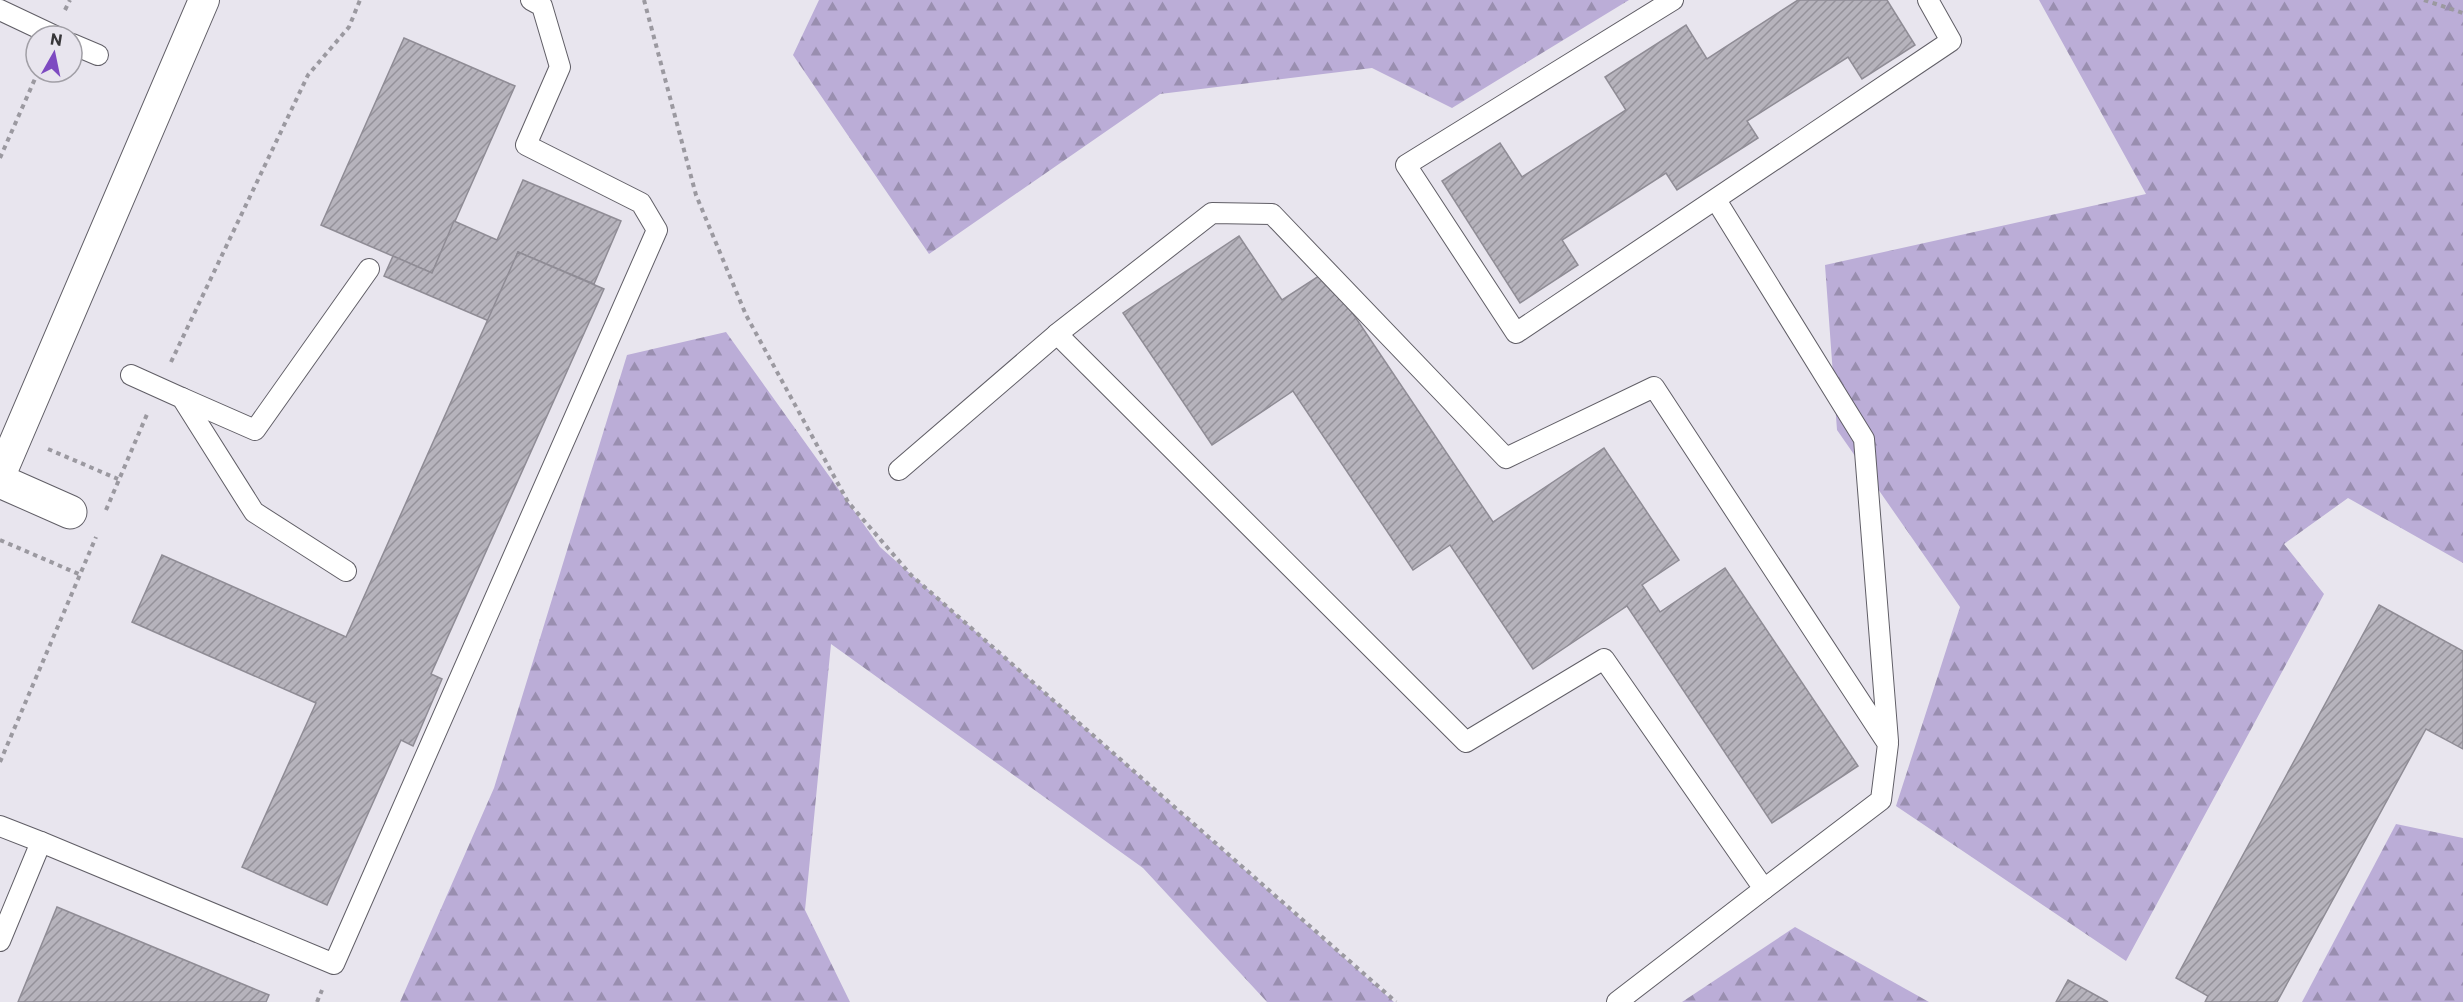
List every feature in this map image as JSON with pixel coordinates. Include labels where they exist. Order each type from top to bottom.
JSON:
[{"type":"street","points":[[0,476],[204,0]]},
{"type":"street","points":[[0,482],[70,512]]},
{"type":"lane","points":[[0,826],[334,964],[657,230],[641,203],[526,145],[560,67],[542,6],[531,0]]},
{"type":"lane","points":[[1673,0],[1406,165],[1516,333],[1952,41],[1928,0]]},
{"type":"lane","points":[[0,10],[30,24]]},
{"type":"lane","points":[[84,49],[98,55]]},
{"type":"lane","points":[[1617,1002],[1881,800],[1888,744],[1864,439],[1716,200]]},
{"type":"lane","points":[[899,470],[1057,334],[1212,213],[1272,214],[1506,458],[1654,387],[1888,744]]},
{"type":"lane","points":[[131,375],[255,430],[369,269]]},
{"type":"lane","points":[[1057,334],[1466,742],[1604,659],[1764,890]]},
{"type":"lane","points":[[182,398],[254,512],[346,571]]},
{"type":"lane","points":[[0,941],[41,842]]},
{"type":"path","points":[[349,27],[360,0]]},
{"type":"path","points":[[644,0],[696,195],[746,315],[848,502],[911,575],[1396,1002]]},
{"type":"path","points":[[2424,0],[2463,13]]},
{"type":"path","points":[[0,158],[33,84]]},
{"type":"path","points":[[17,436],[118,479]]},
{"type":"path","points":[[0,540],[81,575]]},
{"type":"green space","points":[[819,0],[1629,0],[1452,108],[1372,68],[1160,94],[929,254],[793,55]]},
{"type":"green space","points":[[2039,0],[2463,0],[2463,563],[2348,498],[2284,544],[2324,594],[2126,961],[1896,806],[1960,607],[1837,430],[1825,265],[2146,194]]},
{"type":"green space","points":[[726,332],[880,547],[1394,1002],[1267,1002],[1143,868],[831,644],[805,910],[850,1002],[400,1002],[494,788],[627,355]]},
{"type":"green space","points":[[2396,824],[2463,838],[2463,1002],[2302,1002]]},
{"type":"green space","points":[[1795,927],[1929,1002],[1682,1002]]},
{"type":"building","points":[[1798,0],[1887,0],[1915,45],[1862,79],[1848,57],[1747,121],[1758,138],[1677,190],[1666,173],[1562,240],[1578,265],[1520,303],[1442,181],[1500,143],[1522,177],[1626,110],[1605,77],[1686,25],[1707,59]]},
{"type":"building","points":[[404,38],[515,86],[432,273],[321,225]]},
{"type":"building","points":[[523,180],[621,221],[594,284],[518,252],[489,321],[384,276],[393,256],[432,273],[454,221],[497,240]]},
{"type":"building","points":[[1239,236],[1282,300],[1325,272],[1493,522],[1604,448],[1679,560],[1642,585],[1660,612],[1725,568],[1858,766],[1772,823],[1627,606],[1533,669],[1450,545],[1413,570],[1293,391],[1212,445],[1123,313]]},
{"type":"building","points":[[518,252],[604,289],[431,674],[442,679],[413,746],[401,740],[327,905],[242,867],[316,703],[132,622],[162,555],[346,637]]},
{"type":"building","points":[[2379,605],[2463,651],[2463,749],[2426,729],[2277,1002],[2205,1002],[2208,996],[2176,978]]},
{"type":"building","points":[[57,907],[269,995],[266,1002],[18,1002]]},
{"type":"building","points":[[2068,980],[2108,1002],[2056,1002]]}]
